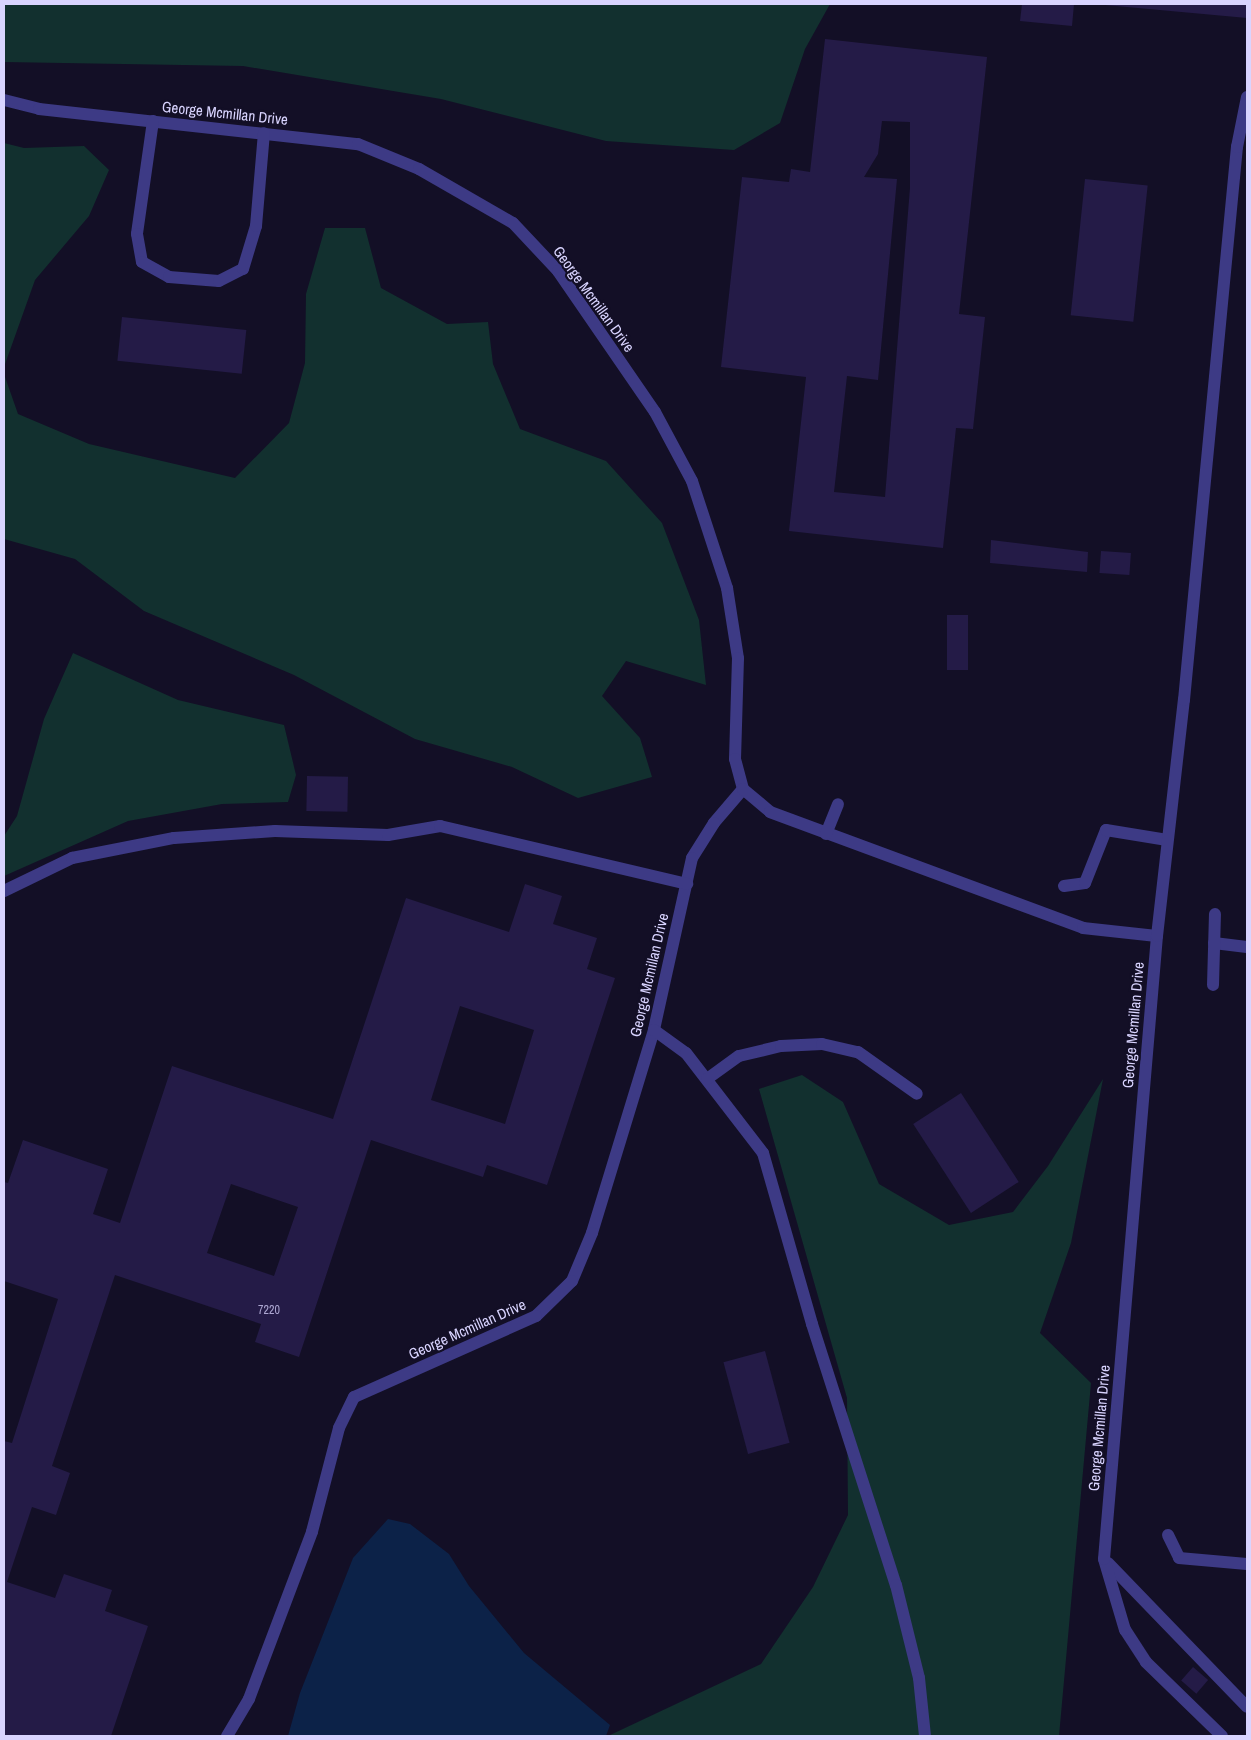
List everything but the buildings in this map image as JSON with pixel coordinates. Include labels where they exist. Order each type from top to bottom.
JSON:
[{"type":"street","name":"George Mcmillan Drive","points":[[1222,1736],[1146,1662],[1125,1630],[1104,1560],[1157,936],[1185,690],[1237,147],[1247,97]]},
{"type":"street","name":"George Mcmillan Drive","points":[[4,100],[39,109],[358,144],[419,170],[513,223],[558,271],[655,412],[692,481],[728,588],[738,658],[735,759],[743,789],[714,823],[692,858],[654,1030],[592,1232],[572,1280],[536,1316],[354,1398],[338,1428],[312,1532],[248,1700],[227,1736]]},
{"type":"street","points":[[153,121],[137,234],[142,262],[168,277],[219,281],[244,270],[256,226],[264,133]]},
{"type":"street","points":[[743,789],[770,812],[1083,928],[1157,936]]},
{"type":"street","points":[[826,834],[838,804]]},
{"type":"street","points":[[4,891],[72,858],[174,838],[275,831],[388,835],[440,826],[687,884]]},
{"type":"street","points":[[1064,886],[1085,882],[1106,830],[1167,840]]},
{"type":"street","points":[[1213,985],[1215,914]]},
{"type":"street","points":[[1214,943],[1247,947]]},
{"type":"street","points":[[654,1030],[686,1053],[763,1153],[812,1324],[896,1585],[919,1678],[925,1736]]},
{"type":"street","points":[[707,1079],[740,1056],[780,1046],[822,1044],[858,1052],[917,1094]]},
{"type":"street","points":[[1168,1535],[1180,1558],[1243,1564]]},
{"type":"street","points":[[1104,1560],[1135,1595],[1247,1707]]},
{"type":"green space","points":[[4,4],[830,4],[805,49],[780,123],[734,150],[606,141],[441,99],[243,66],[4,62]]},
{"type":"green space","points":[[4,143],[24,148],[84,146],[109,170],[89,216],[35,280],[4,367]]},
{"type":"green space","points":[[325,228],[365,228],[381,288],[447,324],[488,322],[493,364],[520,429],[606,461],[662,523],[699,620],[706,685],[626,661],[602,696],[640,738],[652,777],[578,798],[512,767],[415,739],[294,675],[144,611],[75,559],[4,539],[4,374],[18,414],[89,444],[235,478],[289,423],[305,363],[306,294]]},
{"type":"green space","points":[[73,653],[178,700],[284,725],[296,775],[288,802],[222,804],[128,821],[4,876],[4,836],[17,816],[44,719]]},
{"type":"green space","points":[[802,1075],[843,1102],[879,1184],[949,1225],[1013,1212],[1048,1166],[1103,1079],[1071,1243],[1040,1333],[1091,1383],[1059,1736],[608,1736],[761,1664],[813,1587],[848,1515],[847,1398],[759,1089]]},
{"type":"water","points":[[388,1519],[410,1524],[449,1554],[469,1586],[524,1653],[610,1725],[606,1736],[288,1736],[300,1693],[353,1558]]}]
